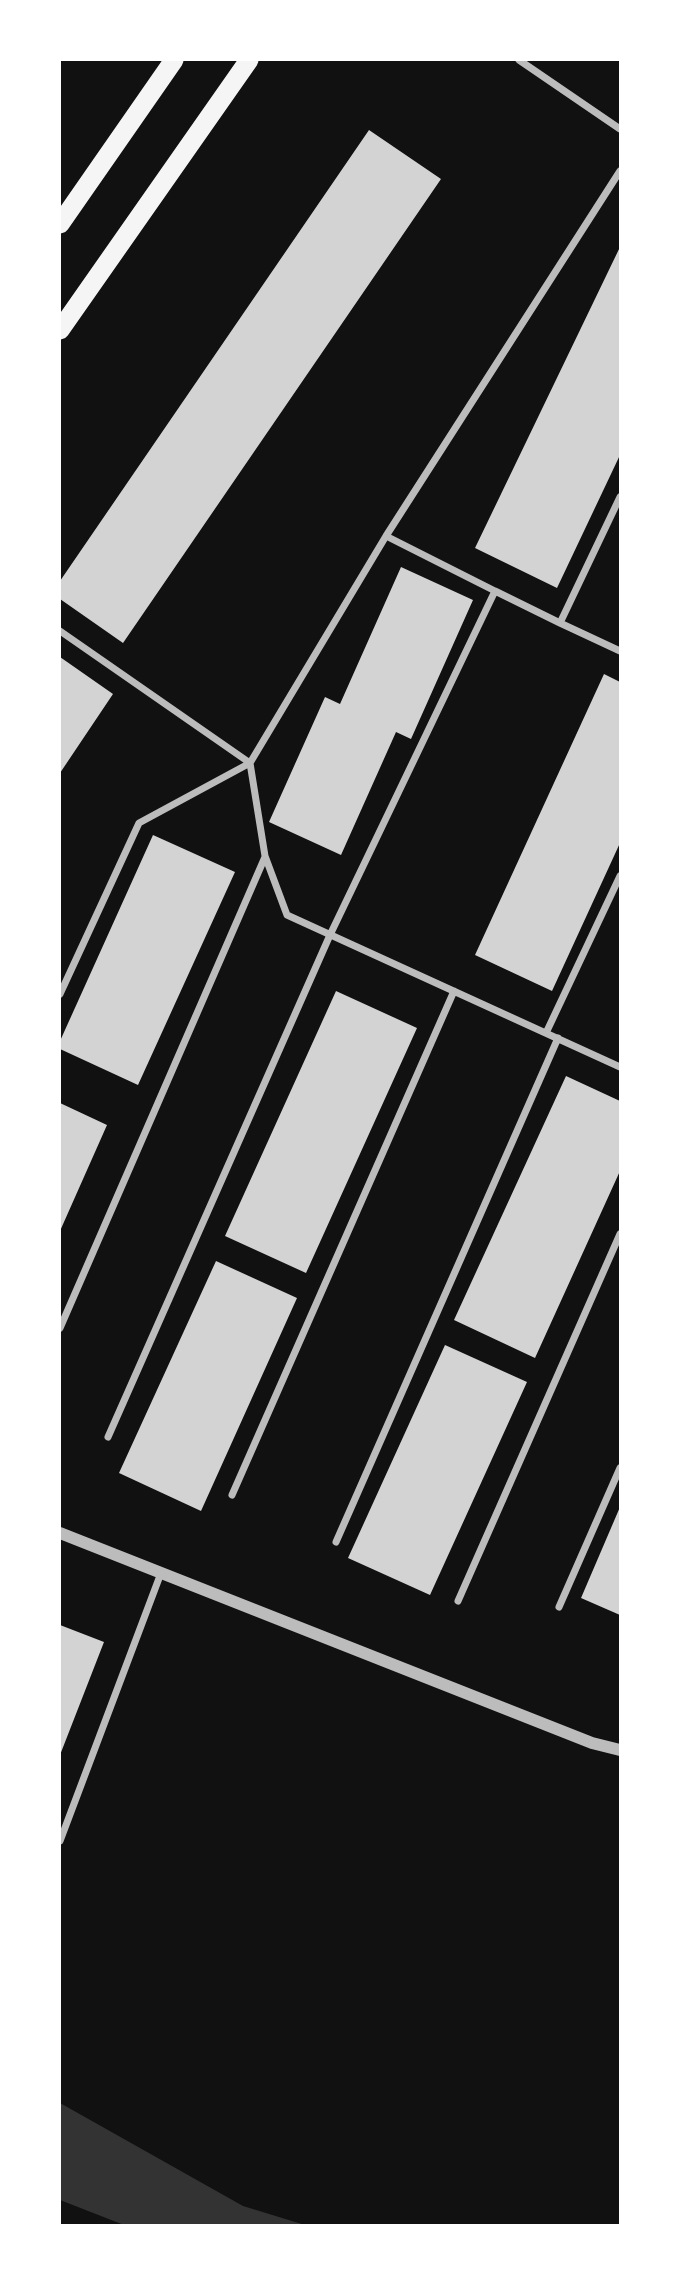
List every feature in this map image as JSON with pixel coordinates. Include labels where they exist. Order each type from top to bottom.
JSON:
[{"type":"highway","points":[[60,224],[174,60]]},
{"type":"highway","points":[[60,330],[249,60]]},
{"type":"street","points":[[519,60],[621,129]]},
{"type":"street","points":[[60,994],[139,823],[250,763],[386,536],[621,171]]},
{"type":"street","points":[[612,185],[621,190]]},
{"type":"street","points":[[560,623],[621,497]]},
{"type":"street","points":[[386,536],[495,592],[621,651]]},
{"type":"street","points":[[108,1437],[330,935],[495,592]]},
{"type":"street","points":[[60,631],[250,763],[265,856],[287,915],[621,1067]]},
{"type":"street","points":[[60,1328],[265,856]]},
{"type":"street","points":[[546,1033],[621,876]]},
{"type":"street","points":[[232,1495],[454,991]]},
{"type":"street","points":[[336,1542],[558,1038]]},
{"type":"street","points":[[458,1601],[621,1234]]},
{"type":"street","points":[[559,1607],[621,1468]]},
{"type":"street","points":[[60,1533],[592,1743],[621,1750]]},
{"type":"street","points":[[60,1842],[161,1573]]},
{"type":"shaded area","points":[[60,2103],[243,2206],[305,2225],[124,2225],[60,2200]]},
{"type":"building","points":[[369,130],[441,179],[123,643],[60,599],[60,581]]},
{"type":"building","points":[[620,247],[620,455],[557,588],[475,548]]},
{"type":"building","points":[[401,567],[473,600],[411,739],[396,732],[341,855],[269,822],[325,697],[340,704]]},
{"type":"building","points":[[60,657],[113,694],[60,773]]},
{"type":"building","points":[[604,674],[620,682],[620,843],[552,991],[475,955]]},
{"type":"building","points":[[153,835],[235,872],[138,1085],[60,1049],[60,1041]]},
{"type":"building","points":[[336,991],[417,1028],[306,1273],[225,1236]]},
{"type":"building","points":[[566,1076],[620,1101],[620,1171],[535,1358],[454,1320]]},
{"type":"building","points":[[60,1103],[107,1125],[60,1231]]},
{"type":"building","points":[[216,1261],[297,1298],[201,1511],[119,1473]]},
{"type":"building","points":[[445,1345],[527,1382],[430,1595],[348,1558]]},
{"type":"building","points":[[620,1507],[620,1615],[581,1598]]},
{"type":"building","points":[[60,1625],[104,1642],[60,1755]]}]
